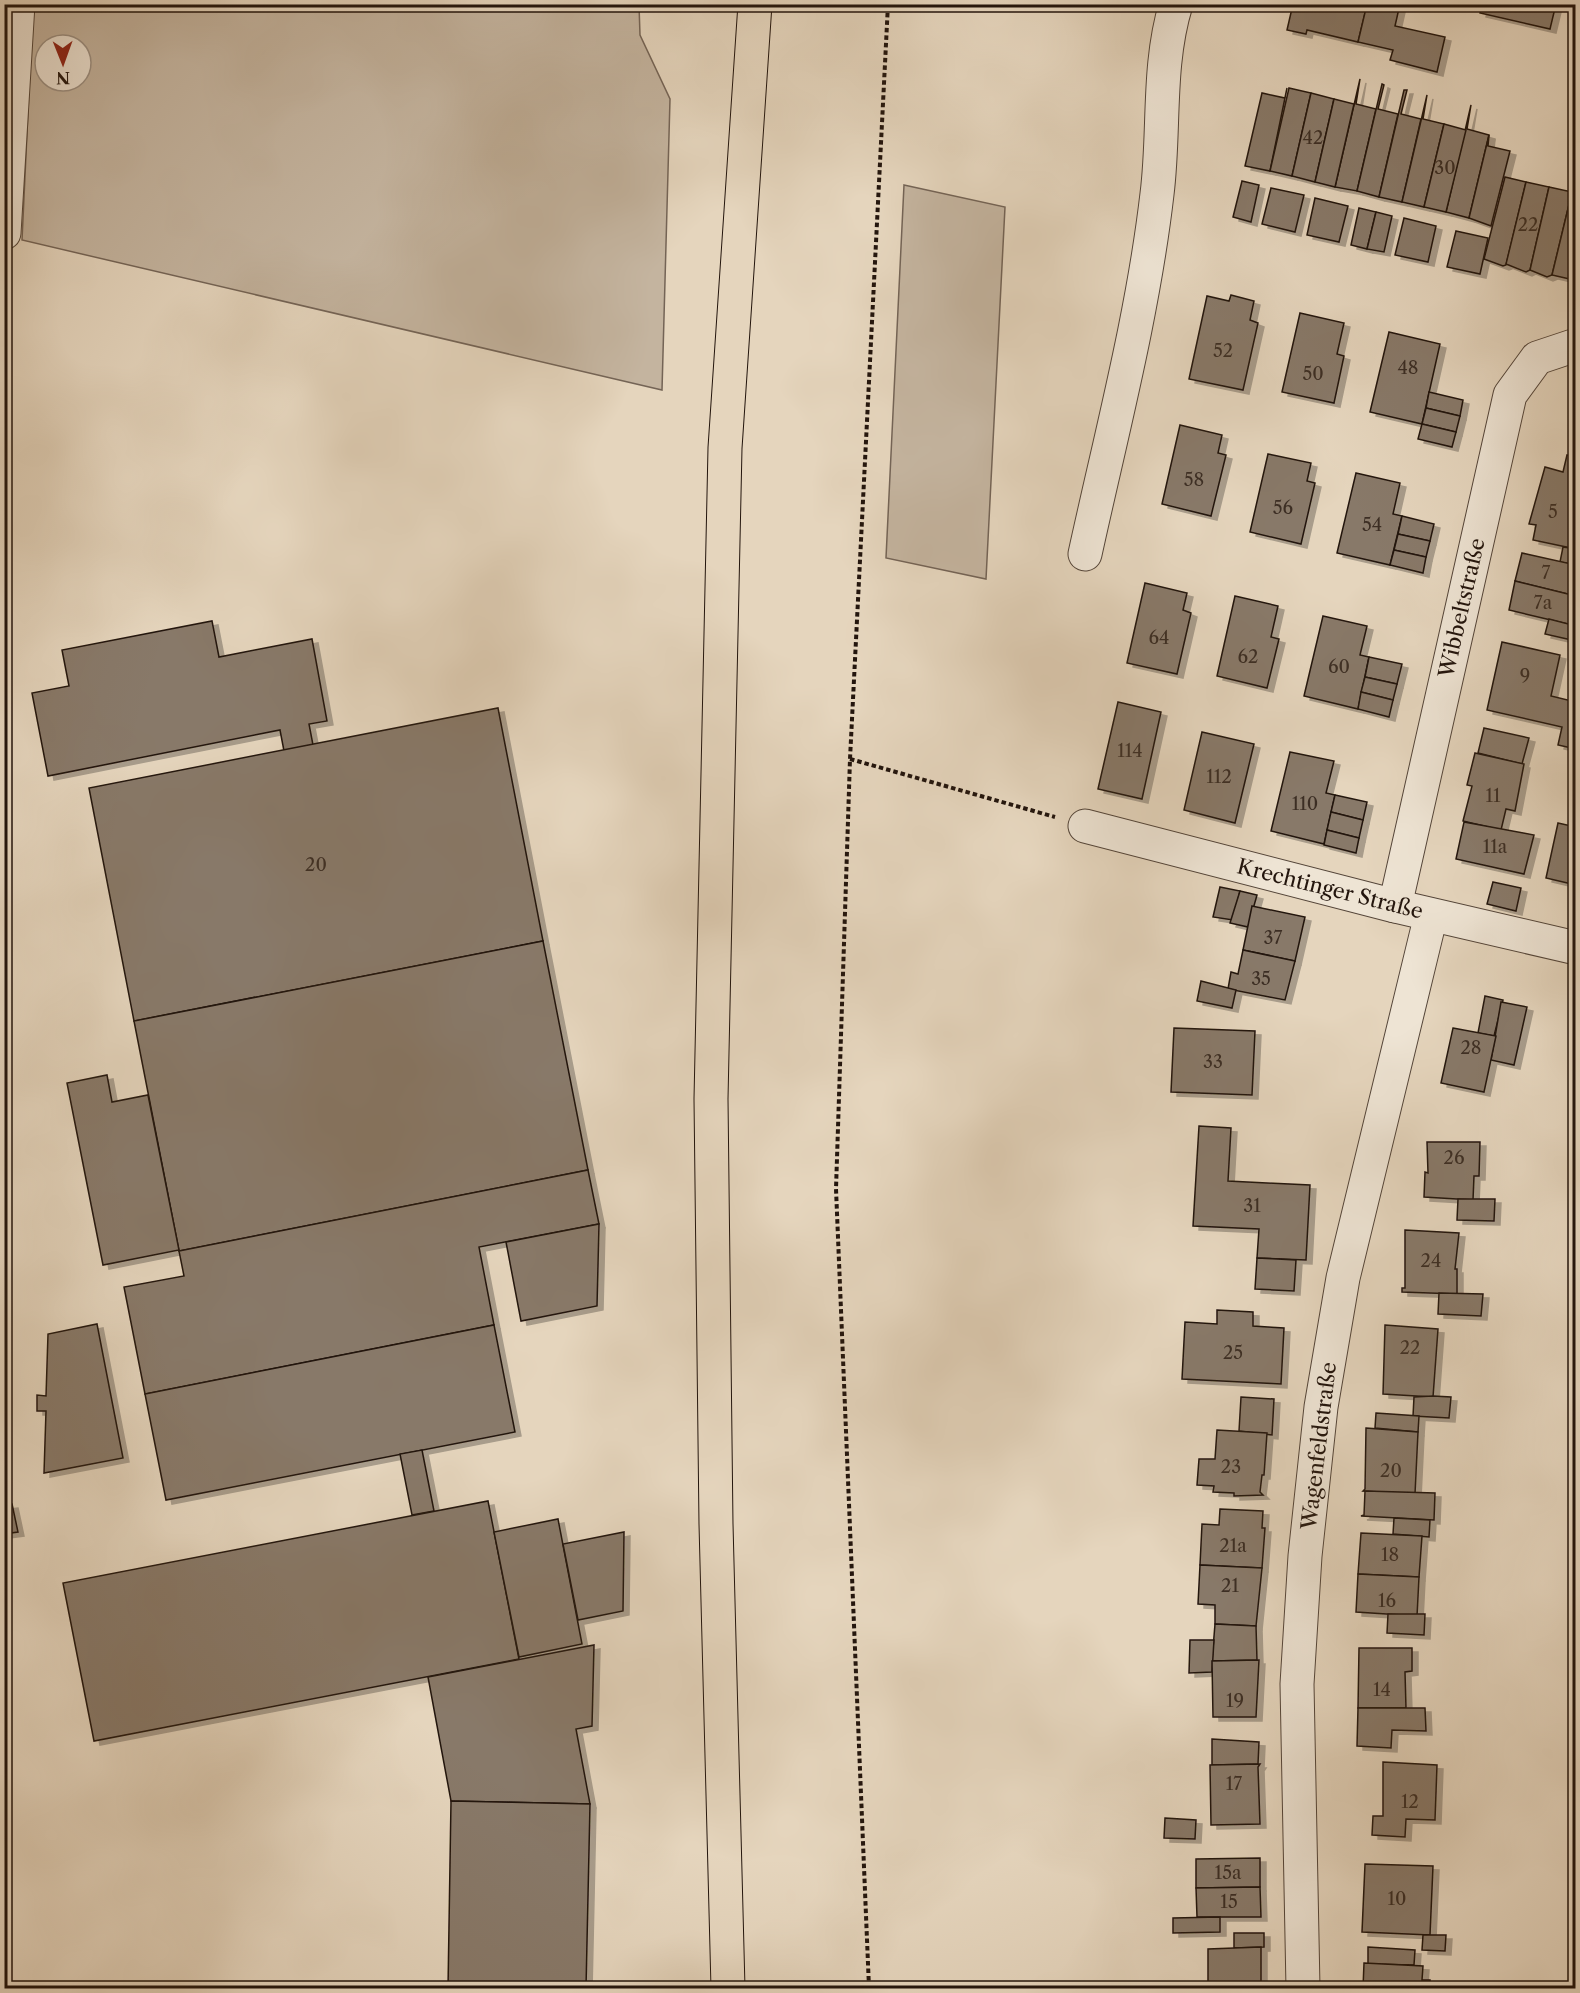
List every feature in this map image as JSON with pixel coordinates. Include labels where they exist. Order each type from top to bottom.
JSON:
[{"type":"main road","points":[[728,1989],[716,1547],[711,1099],[725,448],[755,4]]},
{"type":"street","points":[[4,233],[18,4]]},
{"type":"street","points":[[1085,554],[1136,318],[1158,193],[1163,78],[1176,4]]},
{"type":"street","name":"Wibbeltstraße","points":[[1395,906],[1510,395],[1536,358],[1575,345]]},
{"type":"street","name":"Krechtinger Straße","points":[[1084,826],[1431,915],[1575,948]]},
{"type":"street","name":"Wagenfeldstraße","points":[[1303,1989],[1297,1684],[1305,1556],[1321,1407],[1343,1278],[1431,915]]},
{"type":"path","points":[[869,1989],[836,1190],[850,759],[888,4]]},
{"type":"path","points":[[850,759],[1084,826]]},
{"type":"shaded area","points":[[33,5],[639,5],[640,35],[670,99],[662,390],[22,240]]},
{"type":"shaded area","points":[[904,185],[1005,207],[986,579],[886,558]]},
{"type":"building","points":[[1293,4],[1344,4],[1366,9],[1358,42],[1307,30],[1306,34],[1287,30]]},
{"type":"building","points":[[1367,4],[1400,4],[1395,26],[1445,37],[1437,72],[1390,60],[1393,50],[1358,42]]},
{"type":"building","points":[[1482,4],[1556,4],[1550,29],[1480,13]]},
{"type":"building","points":[[1360,79],[1356,104],[1376,109],[1357,191],[1335,187]]},
{"type":"building","points":[[1382,84],[1384,85],[1378,109],[1398,114],[1379,197],[1357,191]]},
{"type":"building","points":[[1289,88],[1311,93],[1292,176],[1270,171]]},
{"type":"building","points":[[1404,90],[1407,90],[1401,114],[1421,119],[1402,202],[1379,197]]},
{"type":"building","points":[[1262,93],[1285,98],[1270,171],[1245,166]]},
{"type":"building","points":[[1311,93],[1334,99],[1315,182],[1292,176]]},
{"type":"building","points":[[1427,95],[1423,119],[1444,124],[1424,207],[1402,202]]},
{"type":"building","points":[[1334,99],[1354,104],[1335,187],[1315,182]]},
{"type":"building","points":[[1471,105],[1467,129],[1489,135],[1469,218],[1446,212]]},
{"type":"building","points":[[1444,124],[1466,130],[1446,212],[1424,207]]},
{"type":"building","points":[[1489,135],[1488,146],[1510,151],[1491,226],[1469,218]]},
{"type":"building","points":[[1505,177],[1526,182],[1506,265],[1503,266],[1484,259]]},
{"type":"building","points":[[1242,181],[1259,185],[1251,222],[1233,217]]},
{"type":"building","points":[[1526,182],[1549,187],[1530,270],[1526,272],[1506,264]]},
{"type":"building","points":[[1549,187],[1572,192],[1552,275],[1547,277],[1530,270]]},
{"type":"building","points":[[1271,188],[1304,195],[1295,232],[1262,224]]},
{"type":"building","points":[[1572,192],[1576,193],[1574,280],[1552,275]]},
{"type":"building","points":[[1315,198],[1348,206],[1339,242],[1307,235]]},
{"type":"building","points":[[1359,208],[1376,212],[1367,249],[1351,245]]},
{"type":"building","points":[[1376,212],[1392,216],[1384,252],[1367,249]]},
{"type":"building","points":[[1404,218],[1436,226],[1428,262],[1395,255]]},
{"type":"building","points":[[1456,231],[1488,238],[1480,274],[1447,267]]},
{"type":"building","points":[[1231,295],[1254,301],[1250,320],[1258,323],[1243,390],[1189,379],[1207,296],[1229,301]]},
{"type":"building","points":[[1300,313],[1344,323],[1337,354],[1344,356],[1334,403],[1282,392]]},
{"type":"building","points":[[1389,332],[1440,344],[1422,424],[1370,412]]},
{"type":"building","points":[[1429,392],[1463,400],[1460,416],[1426,408]]},
{"type":"building","points":[[1426,408],[1460,416],[1456,432],[1422,424]]},
{"type":"building","points":[[1422,424],[1456,432],[1452,447],[1418,439]]},
{"type":"building","points":[[1180,425],[1222,435],[1218,453],[1226,455],[1211,516],[1162,504]]},
{"type":"building","points":[[1268,454],[1311,463],[1307,481],[1315,483],[1301,544],[1250,532]]},
{"type":"building","points":[[1567,455],[1576,457],[1576,549],[1533,540],[1536,525],[1529,524],[1545,467],[1563,472]]},
{"type":"building","points":[[1356,473],[1400,483],[1393,514],[1402,516],[1390,565],[1337,553]]},
{"type":"building","points":[[1402,516],[1434,524],[1430,541],[1398,534]]},
{"type":"building","points":[[1398,534],[1430,541],[1426,557],[1394,550]]},
{"type":"building","points":[[1563,547],[1576,549],[1576,565],[1560,562]]},
{"type":"building","points":[[1394,550],[1426,557],[1423,573],[1390,565]]},
{"type":"building","points":[[1522,553],[1576,565],[1576,596],[1515,581]]},
{"type":"building","points":[[1515,581],[1576,596],[1572,625],[1509,610]]},
{"type":"building","points":[[1145,583],[1187,593],[1183,610],[1191,613],[1177,674],[1127,663]]},
{"type":"building","points":[[1235,596],[1278,606],[1271,637],[1279,639],[1267,688],[1217,676]]},
{"type":"building","points":[[1323,616],[1367,626],[1360,655],[1369,657],[1358,709],[1304,696]]},
{"type":"building","points":[[1549,619],[1572,625],[1576,623],[1576,641],[1545,634]]},
{"type":"building","points":[[212,621],[219,657],[312,639],[327,721],[309,724],[313,745],[284,751],[280,730],[48,776],[32,693],[69,686],[62,650]]},
{"type":"building","points":[[1502,642],[1560,655],[1551,696],[1576,702],[1576,749],[1558,745],[1562,727],[1487,710]]},
{"type":"building","points":[[1369,657],[1402,664],[1397,684],[1365,677]]},
{"type":"building","points":[[1365,677],[1397,684],[1393,700],[1361,692]]},
{"type":"building","points":[[1361,692],[1393,700],[1389,717],[1358,709]]},
{"type":"building","points":[[1118,702],[1161,712],[1142,799],[1098,789]]},
{"type":"building","points":[[498,708],[543,941],[134,1021],[89,788]]},
{"type":"building","points":[[1484,728],[1529,738],[1522,764],[1478,753]]},
{"type":"building","points":[[1202,732],[1254,744],[1235,823],[1184,810]]},
{"type":"building","points":[[1290,752],[1334,761],[1326,793],[1335,795],[1324,844],[1271,831]]},
{"type":"building","points":[[1475,753],[1524,764],[1515,811],[1506,809],[1501,830],[1463,821],[1472,786],[1467,785]]},
{"type":"building","points":[[1335,795],[1367,802],[1363,820],[1331,812]]},
{"type":"building","points":[[1331,812],[1363,820],[1359,838],[1327,830]]},
{"type":"building","points":[[1464,822],[1534,835],[1524,874],[1456,859]]},
{"type":"building","points":[[1558,823],[1576,827],[1576,885],[1546,878]]},
{"type":"building","points":[[1327,830],[1359,838],[1356,853],[1324,845]]},
{"type":"building","points":[[1493,882],[1521,888],[1516,911],[1487,904]]},
{"type":"building","points":[[1220,887],[1240,891],[1233,920],[1213,917]]},
{"type":"building","points":[[1240,891],[1257,895],[1248,927],[1230,923]]},
{"type":"building","points":[[1252,906],[1305,917],[1295,961],[1243,950]]},
{"type":"building","points":[[543,941],[588,1170],[179,1251],[134,1021]]},
{"type":"building","points":[[1243,950],[1295,961],[1285,1000],[1228,989],[1231,972],[1238,974]]},
{"type":"building","points":[[1201,981],[1236,990],[1232,1008],[1197,1001]]},
{"type":"building","points":[[1485,996],[1503,1000],[1494,1036],[1478,1033]]},
{"type":"building","points":[[1501,1002],[1527,1007],[1514,1065],[1491,1060]]},
{"type":"building","points":[[1174,1028],[1255,1031],[1252,1095],[1171,1092]]},
{"type":"building","points":[[1453,1028],[1496,1036],[1484,1092],[1441,1083]]},
{"type":"building","points":[[107,1075],[112,1102],[148,1095],[179,1250],[103,1265],[67,1083]]},
{"type":"building","points":[[1199,1126],[1231,1128],[1228,1181],[1310,1185],[1306,1260],[1257,1258],[1259,1229],[1193,1226]]},
{"type":"building","points":[[1427,1142],[1480,1142],[1479,1176],[1474,1176],[1473,1200],[1424,1197],[1425,1172],[1428,1173]]},
{"type":"building","points":[[588,1170],[599,1224],[479,1247],[494,1325],[145,1394],[124,1287],[184,1276],[179,1251]]},
{"type":"building","points":[[1458,1199],[1495,1199],[1494,1221],[1457,1220]]},
{"type":"building","points":[[599,1224],[597,1306],[521,1321],[506,1242]]},
{"type":"building","points":[[1405,1230],[1459,1233],[1455,1269],[1457,1269],[1457,1294],[1402,1292],[1402,1288],[1405,1288]]},
{"type":"building","points":[[1257,1258],[1296,1260],[1294,1291],[1255,1289]]},
{"type":"building","points":[[1439,1293],[1483,1294],[1481,1316],[1438,1314]]},
{"type":"building","points":[[1217,1310],[1253,1312],[1253,1326],[1284,1328],[1281,1384],[1182,1379],[1185,1322],[1217,1324]]},
{"type":"building","points":[[97,1324],[123,1458],[44,1473],[46,1411],[37,1411],[37,1395],[46,1396],[48,1334]]},
{"type":"building","points":[[494,1325],[515,1432],[166,1500],[145,1394]]},
{"type":"building","points":[[1385,1325],[1438,1329],[1433,1397],[1383,1394]]},
{"type":"building","points":[[1241,1397],[1274,1399],[1272,1435],[1239,1431]]},
{"type":"building","points":[[1414,1397],[1451,1397],[1449,1418],[1413,1416]]},
{"type":"building","points":[[1376,1413],[1419,1416],[1418,1432],[1375,1428]]},
{"type":"building","points":[[1366,1428],[1418,1432],[1415,1494],[1363,1491],[1365,1489]]},
{"type":"building","points":[[1217,1430],[1267,1433],[1264,1475],[1262,1475],[1260,1492],[1263,1495],[1234,1496],[1234,1493],[1213,1492],[1214,1486],[1197,1485],[1199,1459],[1215,1459]]},
{"type":"building","points":[[422,1450],[434,1511],[412,1515],[400,1454]]},
{"type":"building","points":[[1365,1491],[1435,1493],[1434,1520],[1361,1516],[1364,1515]]},
{"type":"building","points":[[488,1501],[519,1659],[94,1741],[63,1583]]},
{"type":"building","points":[[12,1504],[18,1532],[4,1534],[4,1505]]},
{"type":"building","points":[[1220,1509],[1263,1511],[1262,1528],[1265,1528],[1262,1568],[1200,1565],[1202,1524],[1219,1525]]},
{"type":"building","points":[[1394,1518],[1430,1520],[1429,1537],[1393,1534]]},
{"type":"building","points":[[558,1519],[582,1644],[519,1657],[494,1532]]},
{"type":"building","points":[[624,1532],[623,1611],[578,1620],[563,1544]]},
{"type":"building","points":[[1361,1533],[1422,1536],[1419,1577],[1358,1574]]},
{"type":"building","points":[[1200,1565],[1262,1568],[1256,1626],[1215,1624],[1215,1605],[1198,1604]]},
{"type":"building","points":[[1358,1574],[1419,1577],[1417,1616],[1356,1612]]},
{"type":"building","points":[[1388,1614],[1425,1614],[1424,1635],[1387,1633]]},
{"type":"building","points":[[1215,1624],[1256,1626],[1257,1660],[1212,1661]]},
{"type":"building","points":[[1190,1640],[1214,1640],[1212,1672],[1189,1673]]},
{"type":"building","points":[[594,1645],[592,1726],[576,1729],[590,1804],[451,1801],[428,1677]]},
{"type":"building","points":[[1359,1648],[1412,1648],[1412,1671],[1405,1672],[1406,1708],[1358,1708]]},
{"type":"building","points":[[1259,1660],[1256,1717],[1213,1717],[1212,1661]]},
{"type":"building","points":[[1358,1708],[1425,1708],[1426,1731],[1392,1730],[1391,1748],[1357,1746]]},
{"type":"building","points":[[1212,1739],[1259,1742],[1258,1764],[1212,1765]]},
{"type":"building","points":[[1383,1762],[1437,1765],[1435,1820],[1406,1819],[1405,1837],[1372,1835],[1373,1816],[1383,1816]]},
{"type":"building","points":[[1260,1764],[1258,1767],[1260,1824],[1211,1825],[1210,1765]]},
{"type":"building","points":[[451,1801],[590,1804],[586,1988],[448,1988]]},
{"type":"building","points":[[1165,1818],[1196,1820],[1195,1839],[1164,1838]]},
{"type":"building","points":[[1260,1858],[1260,1887],[1196,1888],[1196,1859]]},
{"type":"building","points":[[1365,1864],[1433,1866],[1430,1935],[1362,1932]]},
{"type":"building","points":[[1260,1887],[1261,1917],[1197,1917],[1196,1888]]},
{"type":"building","points":[[1220,1917],[1220,1932],[1173,1933],[1173,1918]]},
{"type":"building","points":[[1234,1933],[1264,1933],[1264,1947],[1234,1948]]},
{"type":"building","points":[[1423,1935],[1446,1935],[1445,1951],[1422,1950]]},
{"type":"building","points":[[1261,1947],[1261,1988],[1208,1988],[1208,1949]]},
{"type":"building","points":[[1368,1947],[1415,1950],[1414,1965],[1368,1964]]},
{"type":"building","points":[[1364,1963],[1423,1966],[1422,1980],[1430,1980],[1430,1988],[1363,1988]]}]
